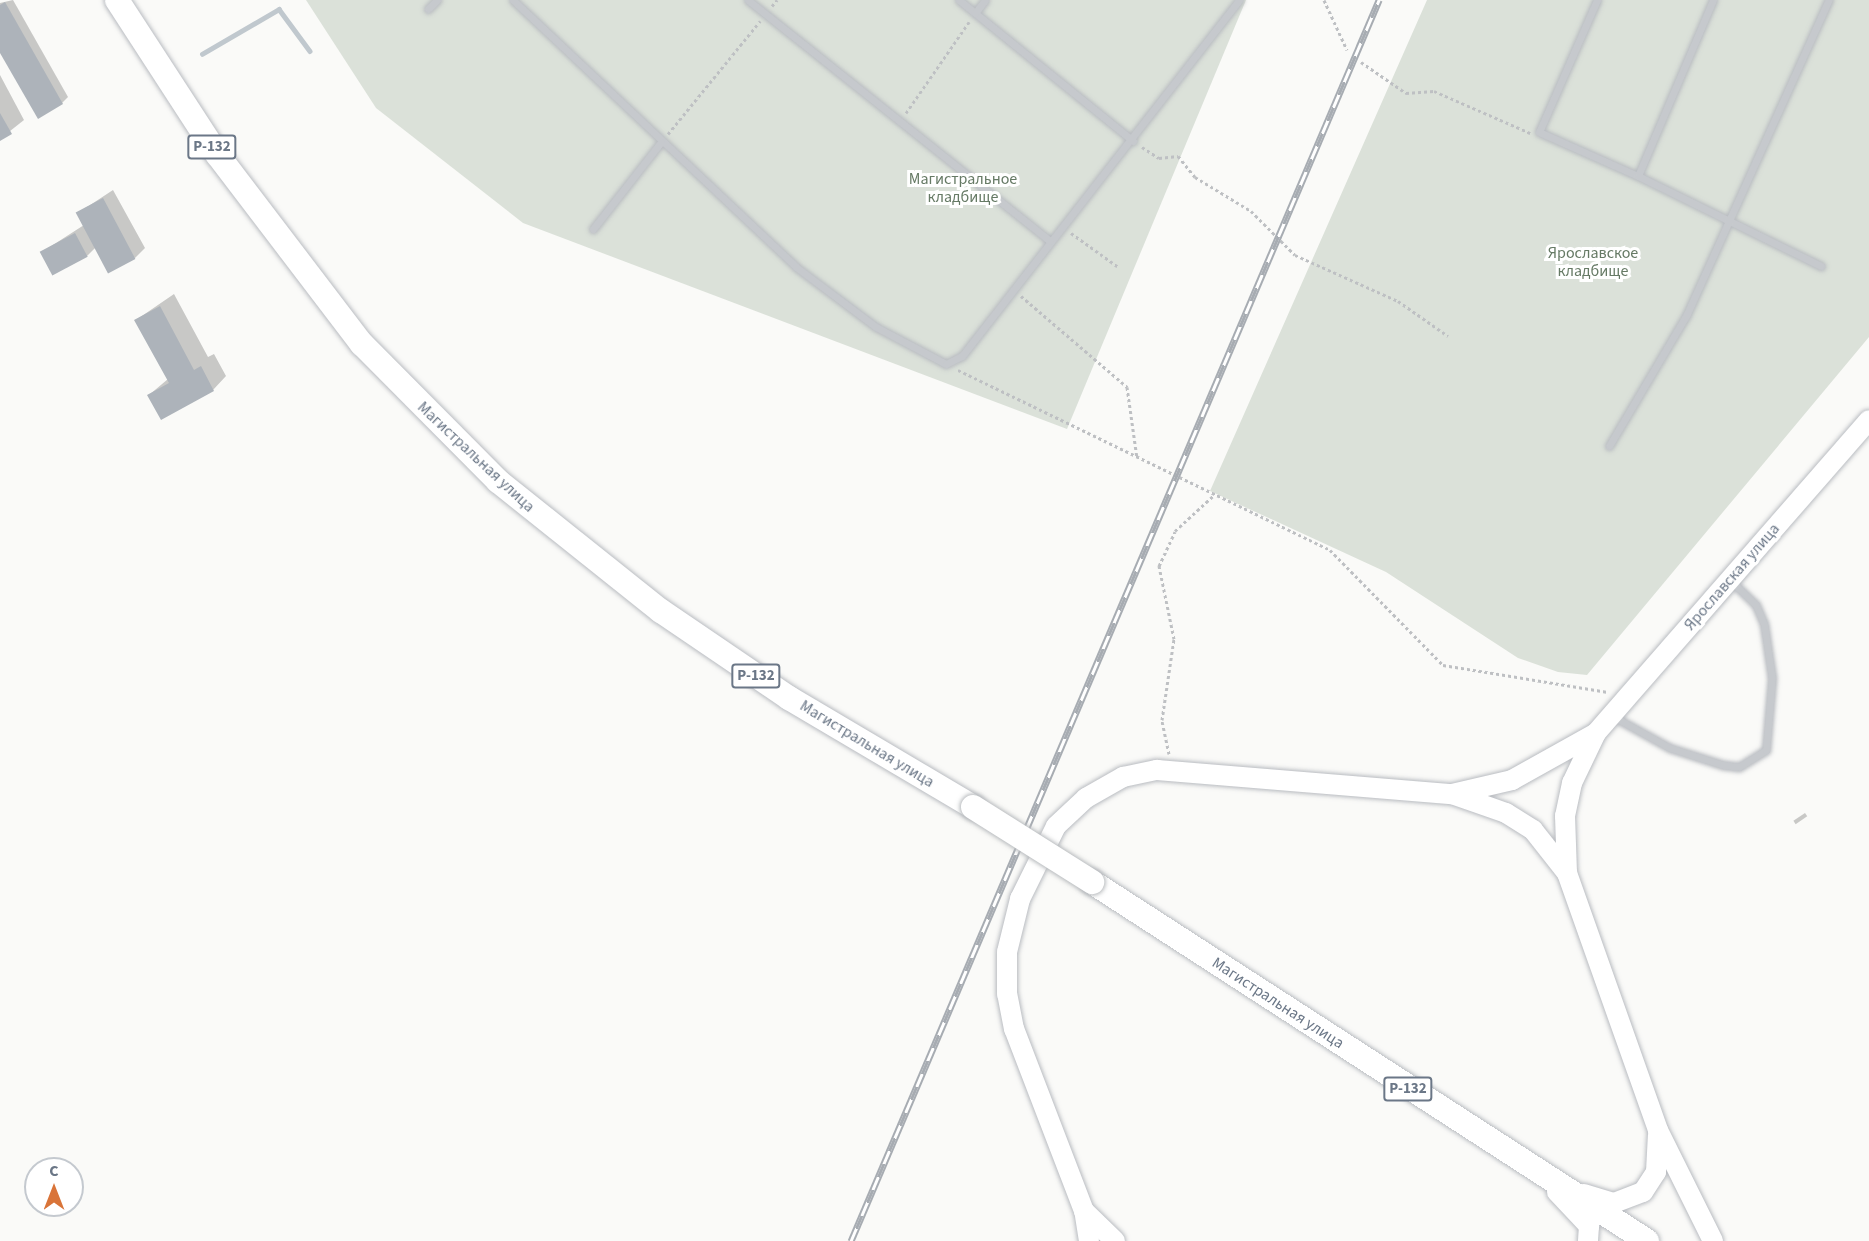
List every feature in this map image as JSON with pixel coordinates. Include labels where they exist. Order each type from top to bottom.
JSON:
[{"type":"highway","name":"Магистральная улица","points":[[117,0],[217,154],[362,344],[498,481],[661,612],[789,698],[973,807],[1092,882],[1520,1162],[1647,1241]]},
{"type":"main road","name":"Ярославская улица","points":[[1596,733],[1869,420]]},
{"type":"main road","points":[[1452,794],[1512,780],[1596,733]]},
{"type":"main road","points":[[1596,733],[1572,783],[1565,816],[1567,873],[1658,1130],[1713,1241]]},
{"type":"main road","points":[[1089,1241],[1084,1211],[1014,1029],[1007,994],[1007,952],[1020,899],[1056,826],[1086,798],[1123,777],[1157,770],[1452,794],[1506,813],[1533,830],[1567,873]]},
{"type":"main road","points":[[1520,1162],[1595,1200],[1630,1200],[1656,1172],[1658,1130]]},
{"type":"main road","points":[[1520,1162],[1572,1204],[1589,1226],[1588,1241]]},
{"type":"main road","points":[[1084,1211],[1115,1241]]},
{"type":"lane","points":[[428,9],[437,0]]},
{"type":"lane","points":[[513,0],[796,267],[876,327],[946,364],[962,356],[1050,241],[1133,141],[1239,0]]},
{"type":"lane","points":[[748,0],[764,16],[898,123],[1050,241]]},
{"type":"lane","points":[[959,0],[1133,141]]},
{"type":"lane","points":[[975,13],[985,0]]},
{"type":"lane","points":[[1597,0],[1539,132],[1638,176],[1821,266]]},
{"type":"lane","points":[[1638,176],[1713,0]]},
{"type":"lane","points":[[1609,446],[1686,316],[1829,0]]},
{"type":"lane","points":[[593,229],[661,142]]},
{"type":"lane","points":[[1611,715],[1670,748],[1723,765],[1739,767],[1766,750],[1772,678],[1764,624],[1756,605],[1730,580]]},
{"type":"path","points":[[1324,0],[1347,50]]},
{"type":"path","points":[[898,123],[975,13]]},
{"type":"path","points":[[661,142],[764,16]]},
{"type":"path","points":[[1361,62],[1406,93],[1434,91],[1526,134],[1539,132]]},
{"type":"path","points":[[1133,141],[1159,158],[1178,156],[1195,177],[1251,211],[1295,255],[1398,301],[1448,336]]},
{"type":"path","points":[[1062,226],[1117,266]]},
{"type":"path","points":[[1012,290],[1127,387],[1137,458]]},
{"type":"path","points":[[946,364],[1330,550],[1443,665],[1608,692]]},
{"type":"path","points":[[1169,754],[1162,720],[1174,639],[1159,566],[1175,531],[1214,495]]},
{"type":"green space","name":"Магистральное кладбище","points":[[306,0],[1246,0],[1067,429],[523,223],[376,108]]},
{"type":"green space","name":"Ярославское кладбище","points":[[1427,0],[1869,0],[1869,337],[1587,675],[1558,672],[1518,658],[1386,572],[1210,491]]},
{"type":"building","points":[[5,2],[63,104],[38,119],[0,53],[0,5]]},
{"type":"building","points":[[0,113],[12,134],[0,141]]},
{"type":"building","points":[[103,198],[135,259],[108,273],[76,213]]},
{"type":"building","points":[[75,233],[88,257],[52,276],[40,252]]},
{"type":"building","points":[[160,306],[194,370],[201,366],[214,391],[161,420],[147,395],[169,383],[134,320]]},
{"type":"waterway","points":[[202,54],[279,9],[310,51]]},
{"type":"railway","points":[[851,1241],[1379,0]]}]
